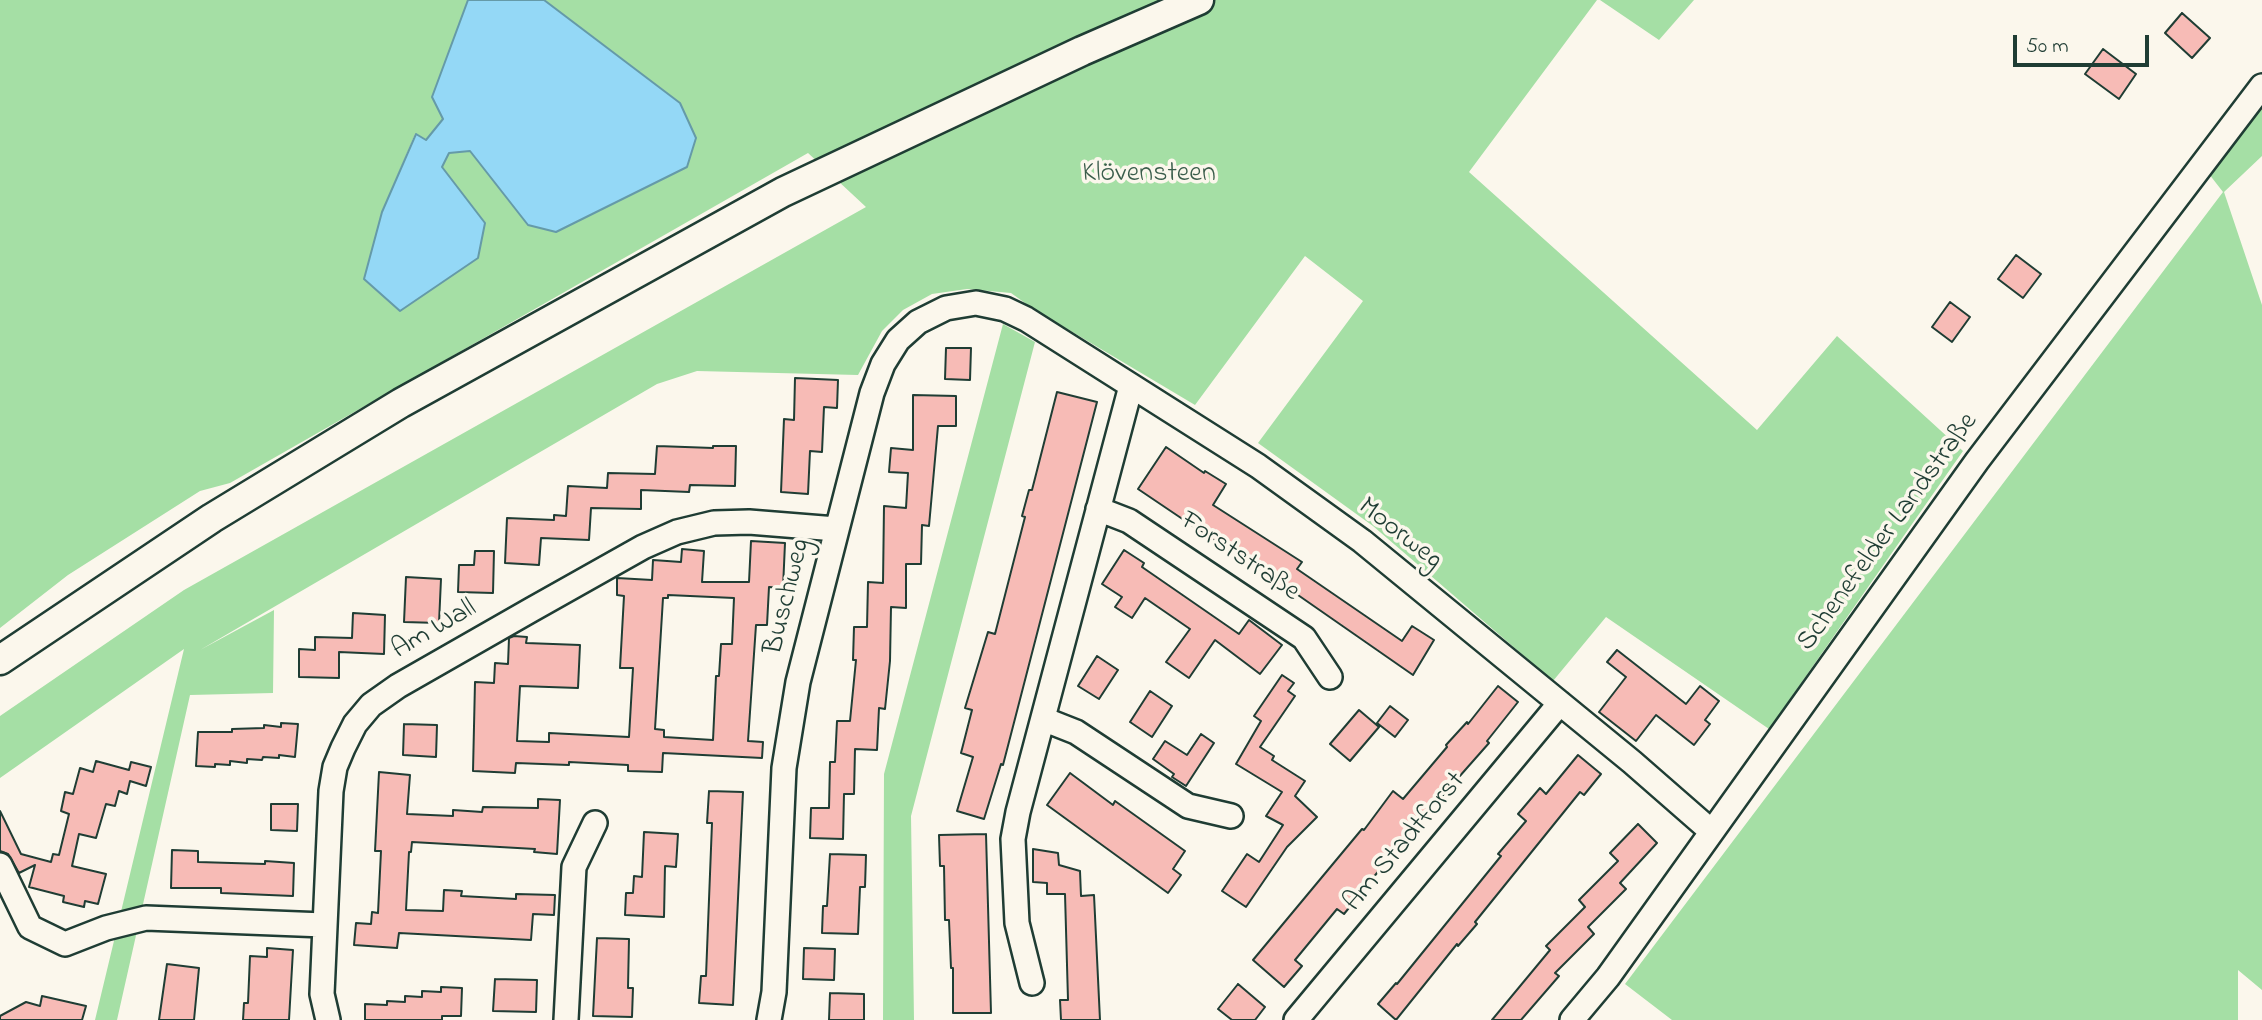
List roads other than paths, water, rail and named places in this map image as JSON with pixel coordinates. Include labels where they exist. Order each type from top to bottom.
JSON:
[{"type":"main road","points":[[0,660],[212,518],[401,403],[783,191],[1082,51],[1199,0]]},
{"type":"street","name":"Schenefelder Landstraße","points":[[1572,1020],[1608,977],[1977,461],[2262,86]]},
{"type":"street","name":"Buschweg","points":[[769,1020],[774,992],[784,768],[798,682],[872,393],[883,364],[898,340],[918,322],[946,307],[976,303],[1005,309],[1026,319]]},
{"type":"street","name":"Moorweg","points":[[1026,319],[1258,466],[1362,541],[1632,762],[1711,831]]},
{"type":"street","points":[[1032,983],[1017,923],[1013,839],[1018,811],[1131,386]]},
{"type":"street","name":"Forststraße","points":[[1098,509],[1129,521],[1304,638],[1330,677]]},
{"type":"street","name":"Am Wall","points":[[328,1020],[322,995],[331,791],[335,767],[355,724],[371,705],[398,686],[531,610],[643,547],[677,531],[714,523],[836,529]]},
{"type":"street","name":"Am Stadtforst","points":[[1297,1020],[1560,703]]},
{"type":"street","points":[[1043,719],[1076,732],[1188,806],[1231,816]]},
{"type":"street","points":[[566,1020],[574,867],[595,823]]},
{"type":"street","points":[[0,865],[30,927],[65,944],[106,928],[146,918],[324,925]]},
{"type":"water","points":[[468,0],[544,0],[680,103],[696,138],[687,167],[556,232],[528,225],[470,151],[449,153],[442,167],[485,223],[478,258],[400,311],[364,279],[382,212],[416,134],[426,140],[443,119],[432,97]]},
{"type":"park label","name":"Klövensteen","points":[[1149,175]]}]
